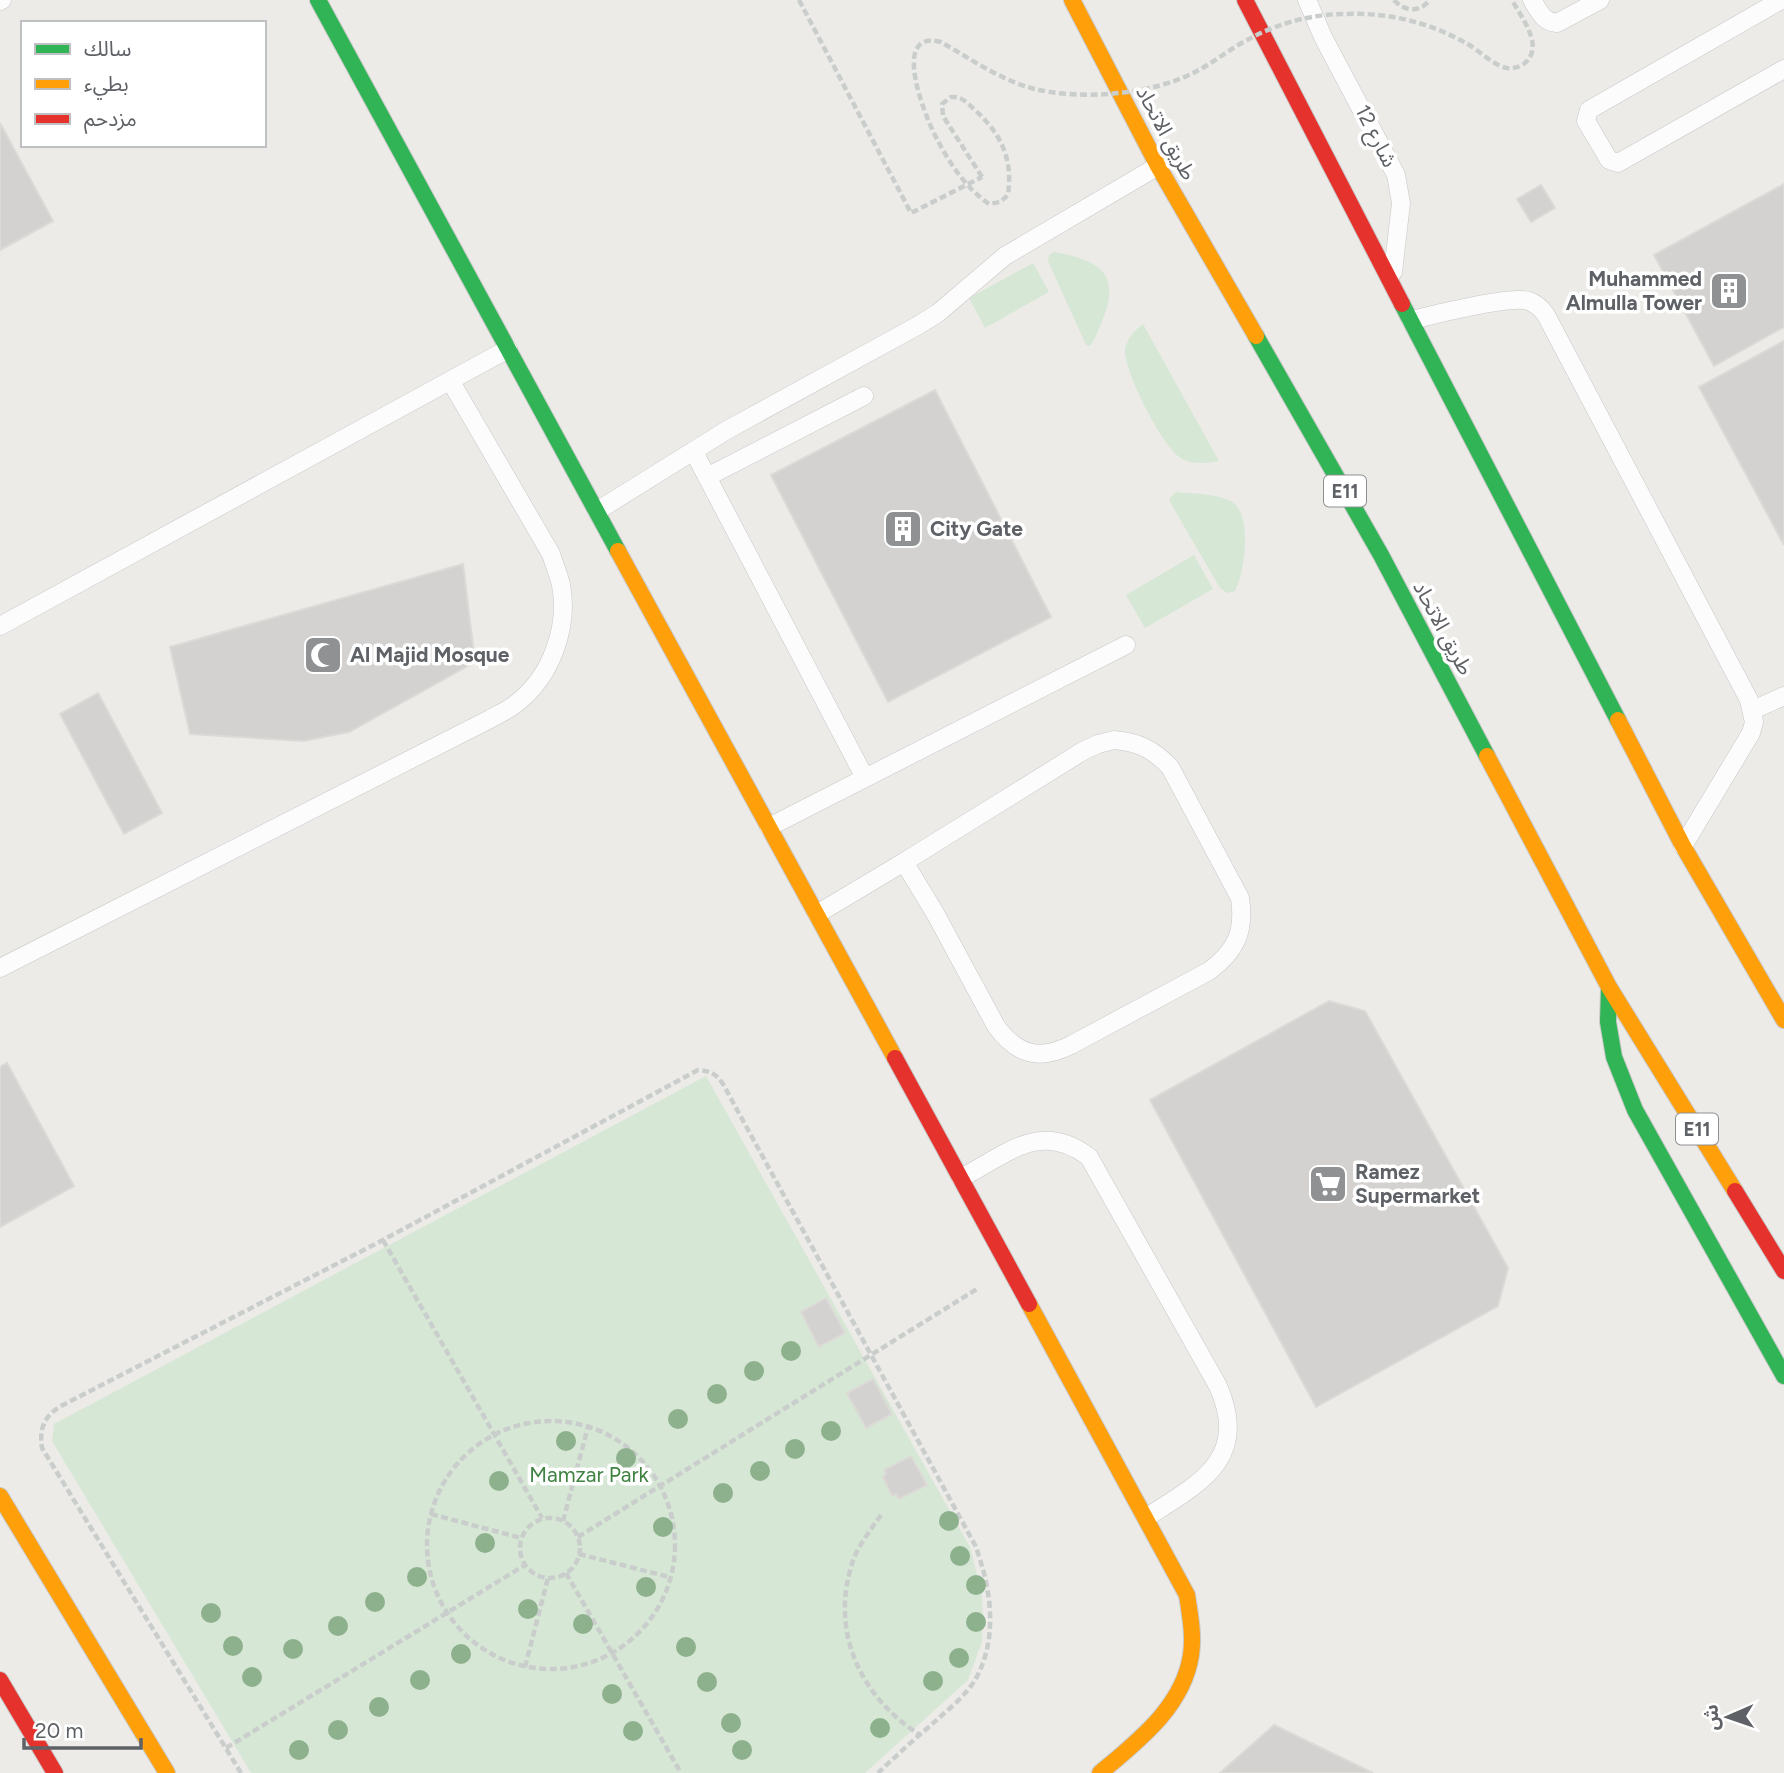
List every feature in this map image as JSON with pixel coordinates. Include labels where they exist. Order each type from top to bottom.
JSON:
[{"type":"main road","points":[[318,0],[1147,1517],[1187,1595],[1193,1619],[1193,1643],[1189,1667],[1180,1693],[1164,1716],[1100,1773]]},
{"type":"main road","name":"طريق الاتحاد","points":[[1072,0],[1158,166],[1381,555],[1609,987],[1784,1271]]},
{"type":"main road","points":[[1245,0],[1683,846],[1784,1020]]},
{"type":"main road","points":[[1751,962],[1784,1001]]},
{"type":"main road","points":[[1609,987],[1608,1022],[1614,1057],[1635,1110],[1784,1376]]},
{"type":"main road","points":[[0,1496],[167,1773]]},
{"type":"main road","points":[[0,1680],[55,1773]]},
{"type":"lane","name":"شارع 12","points":[[1307,0],[1323,37],[1388,158],[1400,189],[1401,204],[1391,283]]},
{"type":"lane","points":[[1532,0],[1543,17],[1558,23],[1600,0]]},
{"type":"lane","points":[[1781,0],[1589,110],[1586,121],[1609,160],[1618,163],[1784,69]]},
{"type":"lane","points":[[597,511],[727,430],[928,320],[1005,256],[1158,166]]},
{"type":"lane","points":[[1411,320],[1508,300],[1529,301],[1539,306],[1753,710],[1751,733],[1683,846]]},
{"type":"lane","points":[[0,626],[508,349]]},
{"type":"lane","points":[[0,968],[490,719],[518,703],[540,679],[557,645],[563,618],[561,585],[551,554],[450,382]]},
{"type":"lane","points":[[708,477],[864,397]]},
{"type":"lane","points":[[694,452],[864,776]]},
{"type":"lane","points":[[769,827],[864,776],[1126,645]]},
{"type":"lane","points":[[1753,710],[1784,696]]},
{"type":"lane","points":[[817,914],[1083,751],[1114,740],[1145,746],[1159,755],[1170,767],[1240,898],[1240,932],[1223,961],[1209,971],[1056,1052],[1038,1054],[1021,1050],[1006,1041],[904,862]]},
{"type":"lane","points":[[961,1178],[1022,1145],[1040,1140],[1057,1140],[1074,1146],[1088,1157],[1218,1386],[1226,1404],[1229,1423],[1219,1460],[1208,1476],[1147,1517]]},
{"type":"path","points":[[799,0],[911,214],[982,177],[943,116],[942,104],[951,96],[963,99],[991,125],[999,137],[1009,167],[1008,195],[1000,202],[989,204],[981,198],[956,170],[937,140],[923,106],[912,60],[914,52],[925,42],[941,42],[1002,76],[1030,88],[1059,93],[1116,93],[1170,83],[1197,71],[1250,38],[1279,26],[1310,17],[1370,14],[1399,18],[1439,30],[1476,48],[1498,65],[1508,69],[1527,62],[1532,53],[1533,42],[1512,0]]},
{"type":"path","points":[[1394,0],[1410,10],[1419,9],[1430,0]]},
{"type":"path","points":[[241,1773],[47,1457],[43,1448],[42,1428],[45,1419],[61,1406],[383,1240],[698,1070],[709,1070],[723,1084],[975,1545],[985,1571],[990,1595],[990,1621],[986,1650],[975,1679],[960,1699],[878,1773]]},
{"type":"path","points":[[383,1240],[542,1518]]},
{"type":"path","points":[[578,1537],[1010,1267]]},
{"type":"path","points":[[556,1421],[588,1427],[617,1440],[641,1461],[659,1486],[672,1522],[674,1559],[664,1595],[645,1626],[613,1653],[588,1664],[557,1670],[525,1667],[495,1657],[468,1639],[445,1612],[432,1583],[427,1549],[431,1514],[444,1482],[465,1455],[494,1435],[524,1424],[556,1421]]},
{"type":"path","points":[[563,1521],[588,1427]]},
{"type":"path","points":[[431,1514],[522,1538]]},
{"type":"path","points":[[881,1515],[864,1539],[851,1565],[846,1595],[847,1633],[858,1669],[877,1700],[898,1721],[920,1735]]},
{"type":"path","points":[[553,1517],[563,1521],[572,1527],[578,1537],[579,1554],[575,1565],[566,1573],[548,1578],[535,1574],[525,1565],[521,1556],[522,1538],[533,1523],[542,1518],[553,1517]]},
{"type":"path","points":[[579,1554],[669,1577]]},
{"type":"path","points":[[226,1748],[525,1565]]},
{"type":"path","points":[[566,1573],[681,1773]]},
{"type":"path","points":[[525,1667],[548,1578]]},
{"type":"green space","points":[[1054,252],[1092,263],[1106,277],[1109,300],[1090,346],[1086,345],[1048,261],[1049,255]]},
{"type":"green space","points":[[1033,263],[1049,292],[985,328],[969,298]]},
{"type":"green space","points":[[1143,324],[1219,461],[1196,463],[1182,459],[1155,426],[1126,361],[1127,342]]},
{"type":"green space","points":[[1176,492],[1218,496],[1231,501],[1238,508],[1245,530],[1245,544],[1242,571],[1235,591],[1227,593],[1220,588],[1170,502]]},
{"type":"green space","points":[[1194,555],[1213,589],[1145,628],[1126,595]]},
{"type":"green space","name":"Mamzar Park","points":[[706,1076],[970,1547],[982,1595],[983,1619],[982,1642],[968,1680],[865,1773],[251,1773],[52,1441],[54,1424]]},
{"type":"building","points":[[0,123],[53,221],[0,250]]},
{"type":"building","name":"Muhammed Almulla Tower","points":[[1784,184],[1784,327],[1714,366],[1654,255]]},
{"type":"building","points":[[1541,185],[1555,208],[1531,222],[1517,199]]},
{"type":"building","points":[[1784,341],[1784,545],[1699,387]]},
{"type":"building","name":"City Gate","points":[[935,390],[1051,617],[888,702],[771,475]]},
{"type":"building","name":"Al Majid Mosque","points":[[463,564],[475,662],[349,732],[303,741],[190,734],[170,647]]},
{"type":"building","points":[[98,693],[162,813],[124,834],[60,714]]},
{"type":"building","name":"Ramez Supermarket","points":[[1329,1001],[1365,1011],[1508,1268],[1498,1306],[1316,1407],[1150,1100]]},
{"type":"building","points":[[7,1063],[74,1186],[0,1227],[0,1067]]},
{"type":"building","points":[[826,1298],[845,1333],[819,1347],[801,1312]]},
{"type":"building","points":[[873,1379],[892,1414],[866,1428],[847,1393]]},
{"type":"building","points":[[911,1456],[927,1485],[899,1499],[896,1494],[892,1496],[883,1477],[886,1474],[884,1470]]},
{"type":"building","points":[[1274,1725],[1373,1773],[1220,1773]]},
{"type":"traffic: fast","points":[[318,0],[618,551]]},
{"type":"traffic: fast","points":[[1402,304],[1618,720]]},
{"type":"traffic: fast","points":[[1256,336],[1381,555],[1487,756]]},
{"type":"traffic: fast","points":[[1609,989],[1608,1022],[1614,1057],[1635,1110],[1784,1376]]},
{"type":"traffic: slow","points":[[1072,0],[1158,166],[1256,336]]},
{"type":"traffic: slow","points":[[618,551],[895,1058]]},
{"type":"traffic: slow","points":[[1618,720],[1683,846],[1784,1020]]},
{"type":"traffic: slow","points":[[1487,756],[1609,987],[1735,1191]]},
{"type":"traffic: slow","points":[[1029,1304],[1187,1595],[1192,1648],[1179,1691],[1157,1722],[1100,1773]]},
{"type":"traffic: slow","points":[[0,1496],[167,1773]]},
{"type":"traffic: jam","points":[[1245,0],[1402,304]]},
{"type":"traffic: jam","points":[[895,1058],[1029,1304]]},
{"type":"traffic: jam","points":[[1735,1191],[1784,1271]]},
{"type":"traffic: jam","points":[[0,1680],[55,1773]]},
{"type":"place","name":"Muhammed Almulla Tower","points":[[1729,291]]},
{"type":"place","name":"City Gate","points":[[903,529]]},
{"type":"place","name":"Al Majid Mosque","points":[[323,655]]},
{"type":"place","name":"Ramez Supermarket","points":[[1328,1184]]}]
